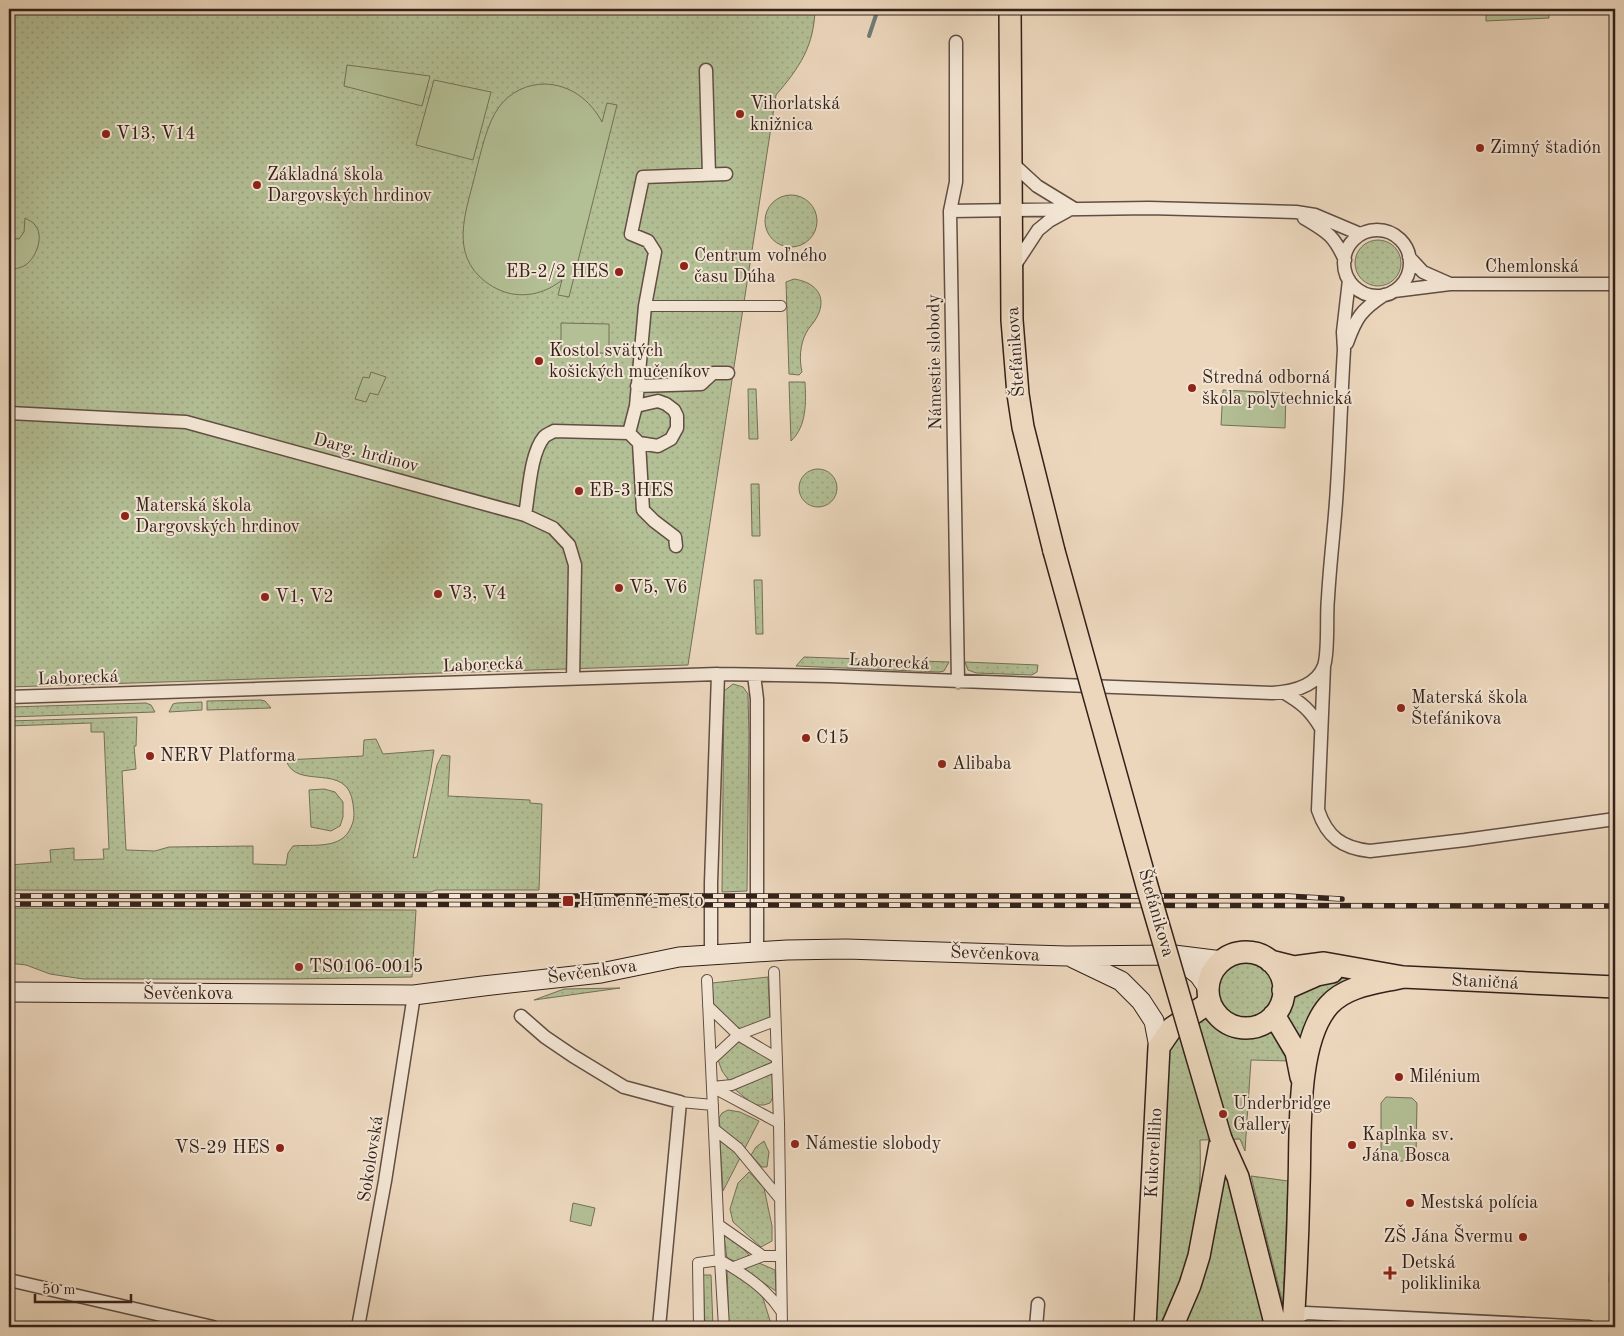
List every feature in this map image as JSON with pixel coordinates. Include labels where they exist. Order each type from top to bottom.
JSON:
[{"type":"main road","name":"Štefánikova","points":[[1010,9],[1012,320],[1018,394],[1023,427],[1054,551],[1221,1140],[1238,1177],[1288,1325]]},
{"type":"main road","name":"Ševčenkova","points":[[9,992],[414,995],[601,974],[679,957],[757,952],[846,950],[1067,956],[1174,955],[1222,961]]},
{"type":"main road","points":[[1158,1047],[1172,1028],[1209,995],[1212,973],[1222,961],[1232,955],[1249,952],[1260,955],[1270,961],[1280,974],[1284,990],[1281,1003],[1274,1015],[1260,1025],[1250,1028],[1238,1027],[1228,1023],[1219,1016],[1209,995],[1199,975],[1174,955]]},
{"type":"main road","points":[[1067,956],[1121,981],[1142,1001],[1154,1021],[1158,1047]]},
{"type":"main road","name":"Staničná","points":[[1270,961],[1294,966],[1324,963],[1403,978],[1615,987]]},
{"type":"main road","points":[[1284,990],[1317,976],[1355,968]]},
{"type":"main road","points":[[1288,1325],[1302,1082],[1314,1029],[1328,1006],[1337,997],[1360,986],[1403,978]]},
{"type":"main road","points":[[1274,1015],[1296,1052],[1302,1082]]},
{"type":"main road","name":"Kukorelliho","points":[[1145,1327],[1158,1047]]},
{"type":"main road","points":[[1172,1327],[1190,1285],[1199,1256],[1221,1140]]},
{"type":"street","name":"Námestie slobody","points":[[956,42],[956,182],[950,211],[958,682]]},
{"type":"street","points":[[706,70],[709,174]]},
{"type":"street","points":[[1011,162],[1037,186],[1073,208]]},
{"type":"street","points":[[629,433],[636,406],[645,306],[655,252],[648,241],[631,234],[643,176],[726,174]]},
{"type":"street","points":[[1012,270],[1038,230],[1048,221],[1073,208]]},
{"type":"street","points":[[950,211],[1150,208],[1296,212],[1315,215],[1360,234]]},
{"type":"street","points":[[1296,212],[1329,233],[1337,243],[1345,260]]},
{"type":"street","points":[[1344,350],[1353,327],[1365,308],[1389,293],[1401,285],[1407,277],[1410,268],[1410,257],[1406,247],[1399,238],[1380,230],[1360,234],[1347,250],[1345,270],[1349,280],[1365,293],[1374,295],[1389,293]]},
{"type":"street","name":"Chemlonská","points":[[1410,257],[1423,272],[1450,284]]},
{"type":"street","points":[[1349,280],[1343,332],[1344,350],[1337,487],[1321,728],[1318,810],[1326,829],[1336,840],[1346,846],[1356,850],[1370,851],[1615,819]]},
{"type":"street","name":"Chemlonská","points":[[1389,293],[1450,284],[1615,284]]},
{"type":"street","points":[[645,306],[781,306]]},
{"type":"street","points":[[638,386],[701,384],[713,374],[728,373]]},
{"type":"street","points":[[525,515],[535,458],[539,445],[546,435],[554,431],[629,433],[639,443],[658,446],[671,439],[677,428],[677,416],[674,410],[658,401],[636,406]]},
{"type":"street","name":"Darg. hrdinov","points":[[9,413],[186,422],[525,515],[553,528],[568,545],[575,565],[573,679]]},
{"type":"street","points":[[639,443],[644,510],[654,521],[675,537],[676,546]]},
{"type":"street","points":[[958,682],[1283,692],[1308,684],[1324,666]]},
{"type":"street","points":[[711,954],[711,883],[718,674]]},
{"type":"street","name":"Laborecká","points":[[9,697],[718,674],[830,676],[958,682]]},
{"type":"street","points":[[754,675],[757,699],[757,952]]},
{"type":"street","points":[[1283,692],[1309,709],[1321,728]]},
{"type":"street","points":[[774,972],[779,1123],[782,1327]]},
{"type":"street","points":[[707,980],[724,1327]]},
{"type":"street","name":"Sokolovská","points":[[358,1327],[385,1181],[414,995]]},
{"type":"street","points":[[708,1006],[738,1035],[777,1062]]},
{"type":"street","points":[[521,1016],[545,1037],[624,1087],[680,1102],[713,1105]]},
{"type":"street","points":[[711,1060],[738,1035],[776,1021]]},
{"type":"street","points":[[712,1087],[732,1084],[777,1062]]},
{"type":"street","points":[[712,1087],[779,1123]]},
{"type":"street","points":[[660,1327],[680,1102]]},
{"type":"street","points":[[714,1129],[738,1148],[780,1199]]},
{"type":"street","points":[[719,1225],[763,1256]]},
{"type":"street","points":[[734,1268],[763,1256],[780,1256]]},
{"type":"street","points":[[699,1327],[698,1263],[720,1260],[734,1268],[749,1277],[773,1298],[781,1311]]},
{"type":"street","points":[[9,1280],[213,1327]]},
{"type":"street","points":[[1036,1327],[1038,1304]]},
{"type":"street","points":[[1288,1325],[1306,1313],[1589,1327]]},
{"type":"green space","points":[[9,9],[815,9],[809,45],[799,65],[776,95],[688,665],[9,687]]},
{"type":"green space","points":[[1486,9],[1548,9],[1549,18],[1486,21]]},
{"type":"green space","points":[[347,65],[430,76],[422,106],[344,86]]},
{"type":"green space","points":[[434,80],[491,92],[473,160],[416,145]]},
{"type":"green space","points":[[545,84],[563,87],[579,95],[592,107],[602,122],[607,103],[617,105],[569,297],[558,295],[562,280],[544,291],[523,295],[508,293],[496,288],[482,279],[470,265],[463,239],[469,198],[491,121],[499,107],[508,97],[525,87]]},
{"type":"green space","points":[[786,195],[796,195],[805,199],[813,207],[817,221],[813,235],[805,243],[796,247],[786,247],[777,243],[769,235],[765,226],[765,216],[769,207],[777,199]]},
{"type":"green space","points":[[25,218],[38,229],[37,250],[26,265],[9,269],[9,238],[19,239],[24,232]]},
{"type":"green space","points":[[1383,240],[1395,246],[1400,254],[1400,272],[1395,280],[1387,285],[1373,286],[1361,280],[1356,272],[1355,258],[1361,246],[1369,241]]},
{"type":"green space","points":[[794,279],[808,283],[818,291],[821,303],[817,317],[802,342],[800,357],[802,372],[799,375],[789,374],[786,282]]},
{"type":"green space","points":[[561,323],[609,324],[609,353],[561,353]]},
{"type":"green space","points":[[371,372],[386,377],[378,395],[370,393],[366,402],[355,399],[363,377],[369,378]]},
{"type":"green space","points":[[789,382],[805,382],[803,421],[791,441]]},
{"type":"green space","points":[[748,389],[756,389],[758,439],[749,439]]},
{"type":"green space","points":[[1223,390],[1286,393],[1285,428],[1221,425]]},
{"type":"green space","points":[[818,469],[831,475],[837,488],[831,501],[818,507],[805,501],[799,488],[805,475]]},
{"type":"green space","points":[[751,484],[759,484],[760,536],[752,536]]},
{"type":"green space","points":[[754,580],[762,580],[763,634],[756,634]]},
{"type":"green space","points":[[804,657],[949,662],[944,671],[939,672],[796,666]]},
{"type":"green space","points":[[965,662],[1038,665],[1037,672],[1032,675],[976,673],[968,670]]},
{"type":"green space","points":[[733,684],[743,687],[748,694],[747,891],[722,892],[724,691]]},
{"type":"green space","points":[[207,701],[265,701],[271,708],[207,710]]},
{"type":"green space","points":[[202,702],[202,710],[169,712],[173,704]]},
{"type":"green space","points":[[146,703],[151,705],[155,712],[9,717],[9,707]]},
{"type":"green space","points":[[137,717],[136,746],[134,746],[136,769],[122,771],[126,850],[155,851],[169,847],[253,846],[253,864],[286,865],[288,853],[293,846],[334,843],[347,834],[354,816],[349,791],[342,783],[332,779],[300,774],[292,769],[286,760],[363,756],[364,740],[376,739],[383,754],[434,750],[413,858],[417,857],[437,765],[442,755],[450,756],[448,796],[530,800],[530,803],[542,804],[539,890],[436,890],[431,892],[9,890],[9,865],[51,862],[50,850],[74,848],[74,860],[104,859],[103,849],[109,849],[104,732],[91,732],[91,723],[9,726],[9,721]]},
{"type":"green space","points":[[324,789],[335,792],[343,802],[343,817],[340,826],[331,831],[311,827],[309,790]]},
{"type":"green space","points":[[9,908],[416,910],[412,977],[83,979],[50,974],[26,965],[9,963]]},
{"type":"green space","points":[[1245,959],[1256,961],[1269,972],[1274,988],[1272,999],[1261,1012],[1245,1017],[1234,1015],[1221,1004],[1216,988],[1218,977],[1229,964]]},
{"type":"green space","points":[[768,977],[770,1021],[743,1029],[736,1027],[714,1008],[712,983]]},
{"type":"green space","points":[[1339,978],[1351,979],[1303,1035],[1299,1037],[1283,1012],[1289,998],[1300,989]]},
{"type":"green space","points":[[620,988],[534,1000],[564,989]]},
{"type":"green space","points":[[1209,1013],[1222,1025],[1237,1031],[1254,1031],[1270,1024],[1290,1061],[1251,1060],[1245,1151],[1240,1139],[1200,1140],[1200,1178],[1195,1228],[1178,1284],[1159,1327],[1153,1327],[1164,1056],[1177,1032]]},
{"type":"green space","points":[[743,1041],[772,1058],[772,1065],[730,1082],[722,1071],[717,1057],[735,1042]]},
{"type":"green space","points":[[772,1070],[773,1097],[770,1103],[754,1105],[732,1087]]},
{"type":"green space","points":[[1386,1097],[1412,1098],[1417,1103],[1416,1156],[1411,1161],[1386,1161],[1381,1155],[1381,1103]]},
{"type":"green space","points":[[728,1110],[740,1112],[759,1121],[745,1148],[720,1127],[719,1118],[722,1113]]},
{"type":"green space","points":[[720,1140],[741,1156],[723,1191]]},
{"type":"green space","points":[[764,1141],[769,1152],[767,1167],[762,1167],[751,1155],[756,1147]]},
{"type":"green space","points":[[1223,1162],[1268,1327],[1180,1327],[1212,1244],[1219,1206]]},
{"type":"green space","points":[[749,1172],[764,1188],[772,1226],[772,1241],[761,1247],[733,1222],[730,1209],[738,1183]]},
{"type":"green space","points":[[1251,1176],[1288,1181],[1283,1304]]},
{"type":"green space","points":[[1615,1198],[1615,1300],[1611,1292],[1609,1280],[1613,1203]]},
{"type":"green space","points":[[573,1203],[595,1208],[591,1226],[570,1221]]},
{"type":"green space","points":[[724,1236],[736,1241],[749,1255],[737,1262],[727,1258]]},
{"type":"green space","points":[[759,1263],[775,1270],[776,1291],[741,1268]]},
{"type":"green space","points":[[727,1268],[746,1279],[762,1295],[772,1327],[729,1327]]},
{"type":"green space","points":[[703,1275],[711,1275],[713,1327],[705,1327]]},
{"type":"waterway","points":[[869,36],[878,9]]},
{"type":"railway","points":[[9,896],[1286,896],[1342,899]]},
{"type":"railway","points":[[9,904],[1615,906]]},
{"type":"place","name":"Vihorlatská knižnica","points":[[740,114]]},
{"type":"place","name":"V13, V14","points":[[106,134]]},
{"type":"place","name":"Zimný štadión","points":[[1480,148]]},
{"type":"place","name":"Základná škola Dargovských hrdinov","points":[[257,185]]},
{"type":"place","name":"Centrum voľného času Dúha","points":[[684,266]]},
{"type":"place","name":"EB-2/2 HES","points":[[619,272]]},
{"type":"place","name":"Kostol svätých košických mučeníkov","points":[[539,361]]},
{"type":"place","name":"Stredná odborná škola polytechnická","points":[[1192,388]]},
{"type":"place","name":"EB-3 HES","points":[[579,491]]},
{"type":"place","name":"Materská škola Dargovských hrdinov","points":[[125,516]]},
{"type":"place","name":"V5, V6","points":[[619,588]]},
{"type":"place","name":"V3, V4","points":[[438,594]]},
{"type":"place","name":"V1, V2","points":[[265,597]]},
{"type":"place","name":"Materská škola Štefánikova","points":[[1401,708]]},
{"type":"place","name":"C15","points":[[806,738]]},
{"type":"place","name":"NERV Platforma","points":[[150,756]]},
{"type":"place","name":"Alibaba","points":[[942,764]]},
{"type":"place","name":"Humenné mesto","points":[[568,901]]},
{"type":"place","name":"TS0106-0015","points":[[299,967]]},
{"type":"place","name":"Milénium","points":[[1399,1077]]},
{"type":"place","name":"Underbridge Gallery","points":[[1223,1114]]},
{"type":"place","name":"Námestie slobody","points":[[795,1144]]},
{"type":"place","name":"Kaplnka sv. Jána Bosca","points":[[1352,1145]]},
{"type":"place","name":"VS-29 HES","points":[[280,1148]]},
{"type":"place","name":"Mestská polícia","points":[[1410,1203]]},
{"type":"place","name":"ZŠ Jána Švermu","points":[[1523,1237]]},
{"type":"place","name":"Detská poliklinika","points":[[1390,1273]]}]
